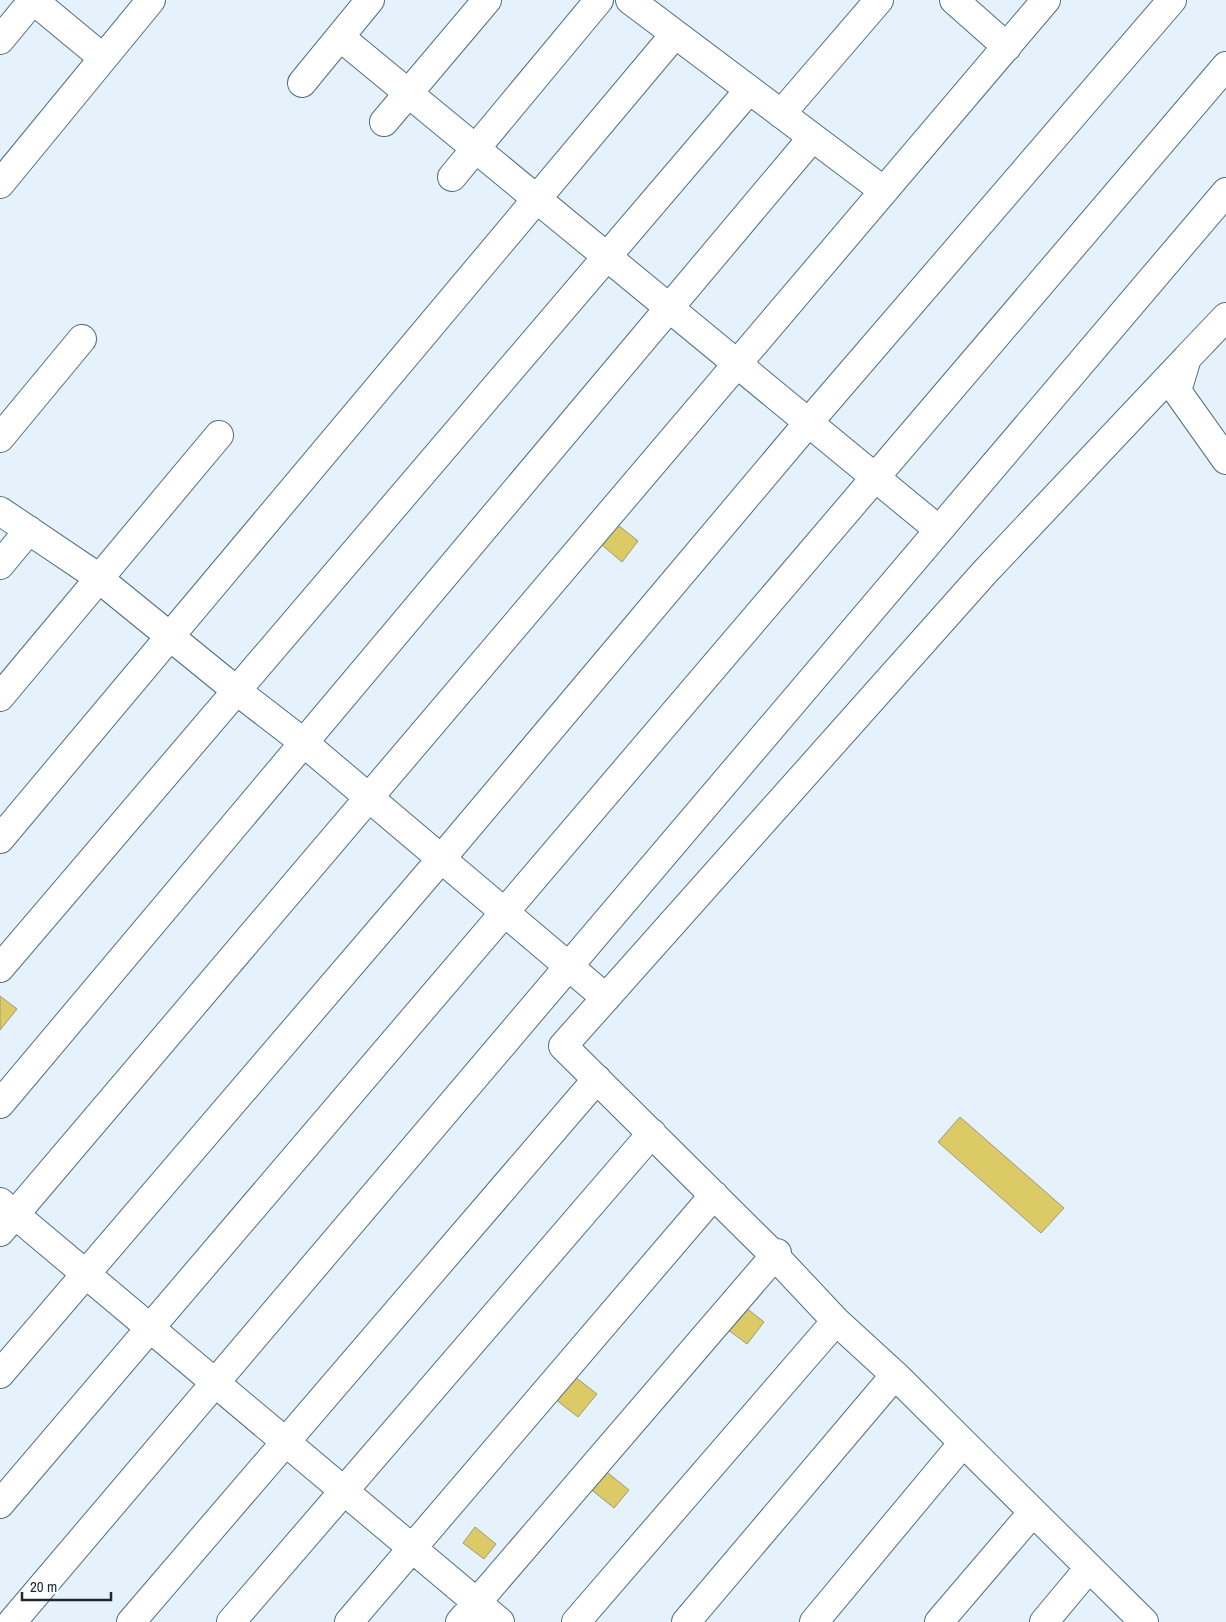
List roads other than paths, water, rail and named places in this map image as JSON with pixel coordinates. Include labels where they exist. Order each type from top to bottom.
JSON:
[{"type":"street","points":[[0,40],[33,0],[103,58]]},
{"type":"street","points":[[0,184],[151,0]]},
{"type":"street","points":[[302,83],[370,0]]},
{"type":"street","points":[[384,122],[487,0]]},
{"type":"street","points":[[452,177],[599,0]]},
{"type":"street","points":[[630,0],[658,8],[675,34],[884,191]]},
{"type":"street","points":[[781,114],[879,0]]},
{"type":"street","points":[[954,0],[1007,47]]},
{"type":"street","points":[[500,1622],[468,1612],[412,1548],[86,1274],[5,1216],[369,798],[1046,0]]},
{"type":"street","points":[[0,1374],[441,858],[808,423],[1172,0]]},
{"type":"street","points":[[0,839],[675,34]]},
{"type":"street","points":[[340,37],[939,530]]},
{"type":"street","points":[[0,1504],[1226,66]]},
{"type":"street","points":[[0,968],[749,90]]},
{"type":"street","points":[[0,1104],[812,138]]},
{"type":"street","points":[[12,1622],[1226,192]]},
{"type":"street","points":[[1144,1622],[895,1374],[836,1321],[776,1254],[714,1196],[563,1046],[984,573],[1226,317]]},
{"type":"street","points":[[0,438],[82,339]]},
{"type":"street","points":[[1187,358],[1177,391],[1226,460]]},
{"type":"street","points":[[0,697],[219,435]]},
{"type":"street","points":[[0,510],[99,579],[237,691],[304,742],[606,998]]},
{"type":"street","points":[[0,564],[29,530]]},
{"type":"street","points":[[131,1622],[597,1079]]},
{"type":"street","points":[[231,1622],[652,1134]]},
{"type":"street","points":[[349,1622],[714,1196]]},
{"type":"street","points":[[468,1612],[776,1254]]},
{"type":"street","points":[[576,1622],[836,1321]]},
{"type":"street","points":[[686,1622],[895,1374]]},
{"type":"street","points":[[814,1622],[963,1442]]},
{"type":"street","points":[[939,1622],[1033,1512]]},
{"type":"street","points":[[1044,1622],[1090,1568]]}]
